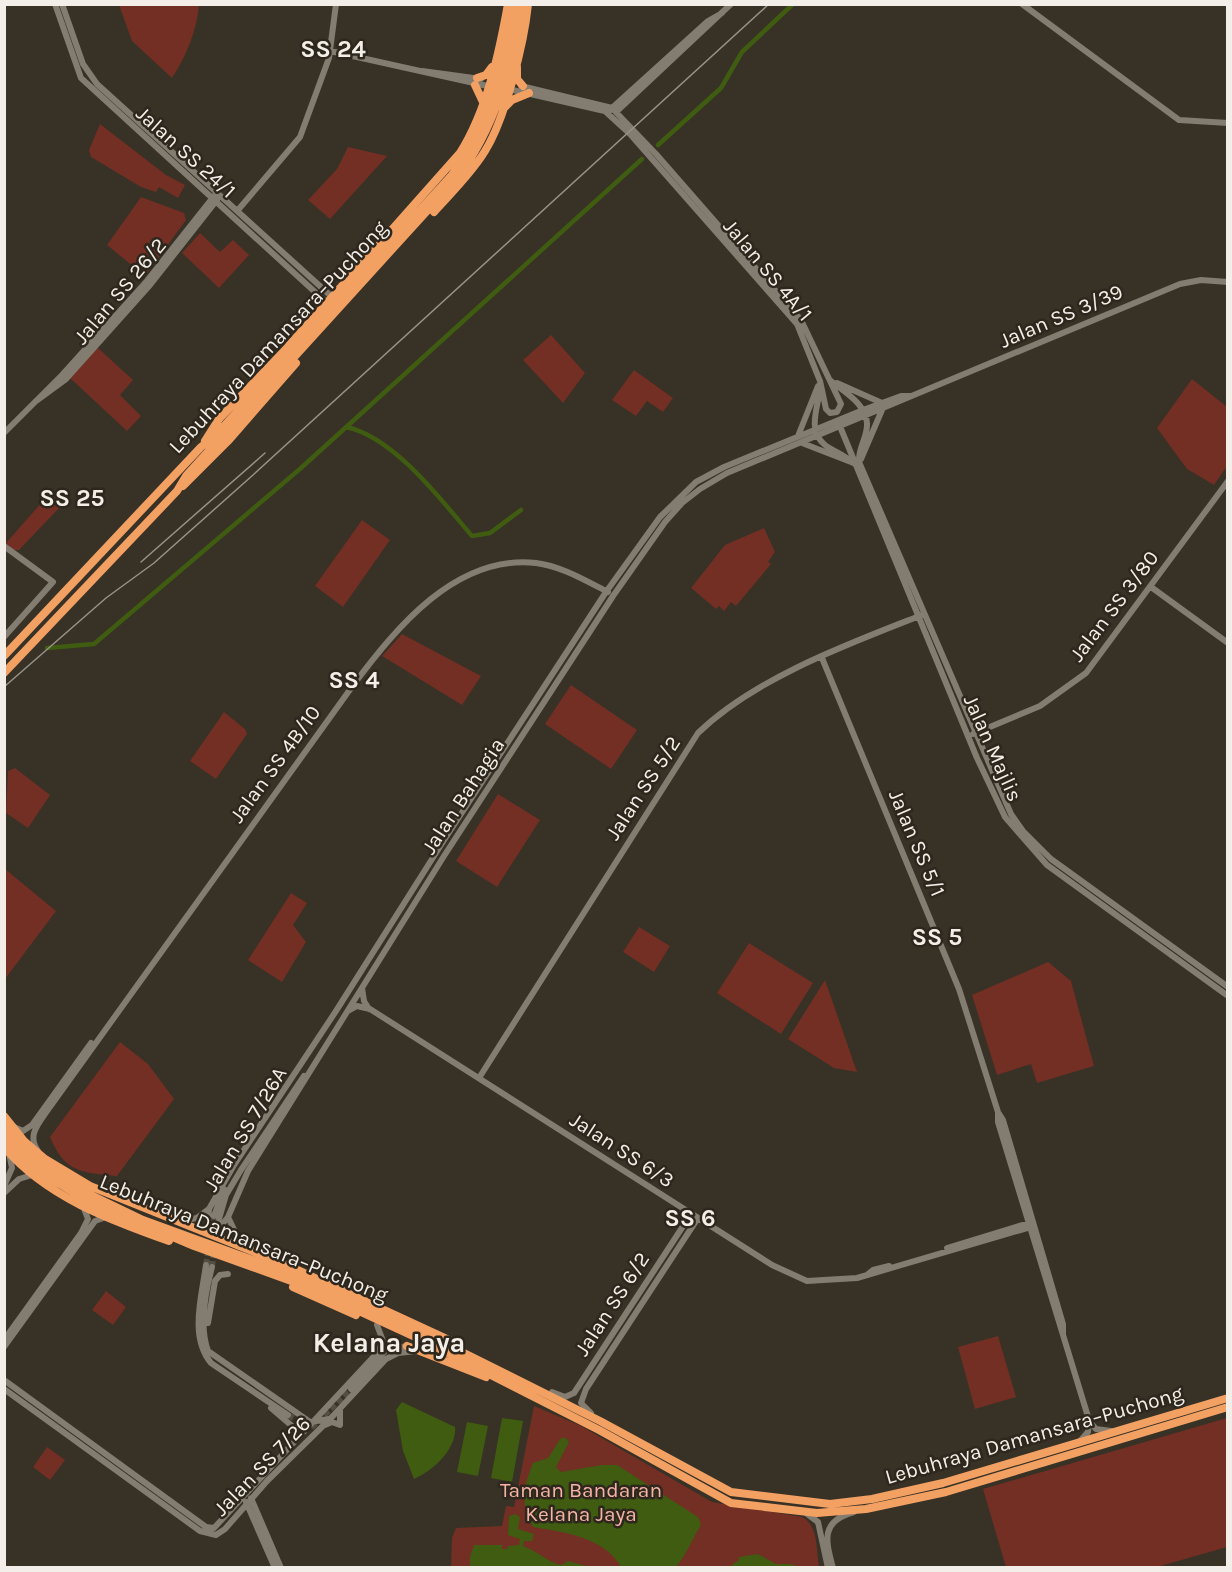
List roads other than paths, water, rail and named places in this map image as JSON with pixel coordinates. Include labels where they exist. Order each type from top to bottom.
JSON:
[{"type":"highway","points":[[201,447],[219,419],[448,169],[472,133],[483,104],[508,4]]},
{"type":"highway","name":"Lebuhraya Damansara–Puchong","points":[[4,672],[177,491],[186,476],[294,358],[452,175],[479,134],[493,97],[515,4]]},
{"type":"highway","name":"Lebuhraya Damansara–Puchong","points":[[4,656],[201,447],[216,435],[471,160],[497,107],[521,4]]},
{"type":"highway","points":[[177,491],[191,480],[242,426],[471,171],[485,151],[502,111],[517,60],[528,4]]},
{"type":"highway","points":[[494,64],[499,69],[506,70],[517,60]]},
{"type":"highway","points":[[517,60],[517,78],[523,86]]},
{"type":"highway","points":[[483,104],[482,94],[476,82],[486,75],[494,64]]},
{"type":"highway","points":[[502,111],[512,100],[529,93]]},
{"type":"highway","points":[[483,104],[493,103],[502,111]]},
{"type":"highway","points":[[5,1121],[45,1159],[79,1181],[384,1308],[552,1392],[591,1413],[600,1421]]},
{"type":"highway","name":"Lebuhraya Damansara–Puchong","points":[[5,1121],[34,1160],[89,1194],[175,1232],[306,1283],[462,1352],[600,1421],[728,1491],[830,1504],[872,1499],[943,1483],[1227,1398]]},
{"type":"highway","name":"Lebuhraya Damansara–Puchong","points":[[4,1138],[30,1166],[88,1201],[184,1242],[306,1283],[599,1430],[731,1503],[804,1513],[830,1514],[866,1509],[946,1492],[1227,1407]]},
{"type":"highway","points":[[7,1150],[32,1174],[86,1208],[301,1290],[483,1372]]},
{"type":"highway","points":[[86,1208],[96,1208],[120,1217],[128,1212],[129,1207],[119,1198]]},
{"type":"highway","points":[[153,1235],[160,1215]]},
{"type":"highway","points":[[175,1243],[171,1238],[172,1232],[178,1225],[186,1226]]},
{"type":"highway","points":[[407,1346],[512,1387]]},
{"type":"street","name":"Jalan SS 24/1","points":[[55,4],[81,78],[214,200],[330,300]]},
{"type":"street","name":"Jalan SS 24/1","points":[[62,4],[89,74],[238,210],[330,300]]},
{"type":"street","points":[[238,210],[300,137],[330,51],[336,4]]},
{"type":"street","points":[[612,111],[708,21],[731,4]]},
{"type":"street","points":[[1022,4],[1168,112],[1188,122],[1227,123]]},
{"type":"street","points":[[330,51],[476,82],[523,86],[612,111]]},
{"type":"street","points":[[509,86],[529,93],[612,111]]},
{"type":"street","name":"Jalan SS 4A/1","points":[[612,111],[801,320],[841,404],[841,408],[834,414],[826,409],[820,381],[796,324],[617,120],[612,111]]},
{"type":"street","name":"Jalan SS 26/2","points":[[4,433],[146,282],[219,193]]},
{"type":"street","name":"Jalan SS 3/39","points":[[837,420],[864,413],[901,396],[909,396],[1180,284],[1201,280],[1227,282]]},
{"type":"street","points":[[829,379],[882,406],[857,463]]},
{"type":"street","points":[[829,379],[864,413],[867,424],[857,463]]},
{"type":"street","points":[[820,381],[815,412],[818,437],[824,444],[857,463]]},
{"type":"street","points":[[820,381],[800,439],[857,463]]},
{"type":"street","name":"Jalan SS 3/39","points":[[840,427],[864,413]]},
{"type":"street","name":"Jalan Bahagia","points":[[228,1217],[247,1173],[345,1013],[474,809],[613,596],[665,522],[700,489],[727,473],[837,420]]},
{"type":"street","name":"Jalan Majlis","points":[[837,420],[972,735],[997,804],[1018,835],[1035,854],[1227,996]]},
{"type":"street","name":"Jalan Bahagia","points":[[209,1209],[234,1165],[305,1059],[467,805],[606,592],[660,517],[683,493],[724,467],[800,439],[818,437],[840,427]]},
{"type":"street","name":"Jalan SS 3/80","points":[[972,735],[1032,711],[1075,684],[1096,662],[1227,481]]},
{"type":"street","points":[[4,546],[53,582],[4,636]]},
{"type":"street","name":"Jalan SS 4B/10","points":[[5,1121],[20,1131],[32,1125],[382,647],[434,595],[485,570],[518,563],[546,565],[613,596]]},
{"type":"street","points":[[1151,587],[1227,642]]},
{"type":"street","name":"Jalan SS 5/2","points":[[479,1078],[698,733],[715,717],[747,696],[822,658],[922,616]]},
{"type":"street","name":"Jalan SS 5/1","points":[[822,658],[959,988],[998,1112],[1003,1120],[1031,1225],[1064,1324],[1063,1334]]},
{"type":"street","name":"Jalan Majlis","points":[[972,735],[1011,814],[1040,849],[1227,987]]},
{"type":"street","points":[[467,805],[474,809]]},
{"type":"street","name":"Jalan SS 4B/10","points":[[45,1159],[33,1144],[36,1127],[188,913]]},
{"type":"street","points":[[381,940],[381,950],[389,944]]},
{"type":"street","points":[[369,958],[378,951],[380,954],[377,963]]},
{"type":"street","points":[[362,987],[364,1001],[370,1009]]},
{"type":"street","points":[[345,1013],[357,1006],[370,1009]]},
{"type":"street","name":"Jalan SS 6/3","points":[[370,1009],[780,1270],[799,1278],[827,1281],[868,1275],[873,1270],[1031,1225]]},
{"type":"street","name":"Jalan SS 7/26A","points":[[305,1059],[300,1073],[232,1174],[216,1217],[241,1170],[298,1083],[309,1071]]},
{"type":"street","name":"Jalan SS 5/1","points":[[998,1112],[998,1122],[1023,1209],[1031,1225],[1032,1238],[1089,1420]]},
{"type":"street","points":[[4,1186],[12,1168],[7,1150]]},
{"type":"street","points":[[4,1194],[19,1179],[32,1174]]},
{"type":"street","points":[[4,1340],[81,1233],[88,1219],[86,1208]]},
{"type":"street","points":[[209,1209],[208,1221],[214,1227],[222,1226],[228,1217]]},
{"type":"street","points":[[172,1220],[185,1221],[197,1218],[209,1209]]},
{"type":"street","points":[[1023,1209],[1021,1222],[1015,1230],[1027,1232],[1032,1238]]},
{"type":"street","name":"Jalan SS 6/2","points":[[552,1392],[565,1397],[574,1393],[694,1216]]},
{"type":"street","name":"Jalan SS 6/2","points":[[591,1413],[581,1403],[586,1389],[694,1216]]},
{"type":"street","points":[[4,1347],[95,1221],[100,1217],[110,1217]]},
{"type":"street","points":[[228,1217],[231,1228],[242,1242],[268,1258]]},
{"type":"street","points":[[288,1415],[211,1363],[201,1346],[199,1322],[208,1269],[205,1336],[208,1351],[213,1357],[310,1422],[332,1417]]},
{"type":"street","points":[[213,1357],[208,1328],[212,1291],[216,1278],[228,1274]]},
{"type":"street","name":"Jalan SS 7/26","points":[[4,1389],[205,1534],[220,1533],[310,1422],[382,1346],[382,1333],[377,1325]]},
{"type":"street","points":[[351,1389],[386,1350],[407,1346]]},
{"type":"street","name":"Jalan SS 7/26","points":[[4,1380],[206,1527],[214,1528],[324,1425],[386,1359],[398,1353],[418,1351]]},
{"type":"street","points":[[221,1369],[231,1380],[289,1423],[297,1439]]},
{"type":"street","points":[[324,1425],[332,1422],[340,1425],[340,1409]]},
{"type":"street","points":[[1089,1420],[1096,1429],[1113,1431]]},
{"type":"street","points":[[1079,1442],[1088,1432],[1089,1420]]},
{"type":"street","points":[[304,1444],[310,1422]]},
{"type":"street","points":[[246,1499],[275,1568]]},
{"type":"street","points":[[246,1499],[281,1568]]},
{"type":"street","points":[[833,1568],[828,1542],[831,1523],[840,1516],[866,1509]]},
{"type":"street","points":[[804,1513],[818,1522],[828,1568]]},
{"type":"waterway","points":[[658,145],[721,88],[742,52],[793,4]]},
{"type":"waterway","points":[[47,648],[94,644],[301,468],[642,159]]},
{"type":"waterway","points":[[346,427],[364,433],[399,456],[431,488],[472,536],[490,533],[521,510]]},
{"type":"tunnel","points":[[206,1265],[214,1216]]},
{"type":"tunnel","points":[[212,1267],[214,1249]]},
{"type":"tunnel","points":[[288,1415],[311,1428],[351,1389]]},
{"type":"tram line","points":[[4,687],[106,598],[154,563],[253,475],[769,4]]},
{"type":"tram line","points":[[141,562],[265,453]]},
{"type":"district","name":"SS 24","points":[[333,49]]},
{"type":"district","name":"SS 25","points":[[72,498]]},
{"type":"district","name":"SS 4","points":[[354,680]]},
{"type":"district","name":"SS 5","points":[[937,937]]},
{"type":"district","name":"SS 6","points":[[690,1218]]},
{"type":"district","name":"Kelana Jaya","points":[[389,1343]]},
{"type":"park label","name":"Taman Bandaran Kelana Jaya","points":[[581,1502]]}]
